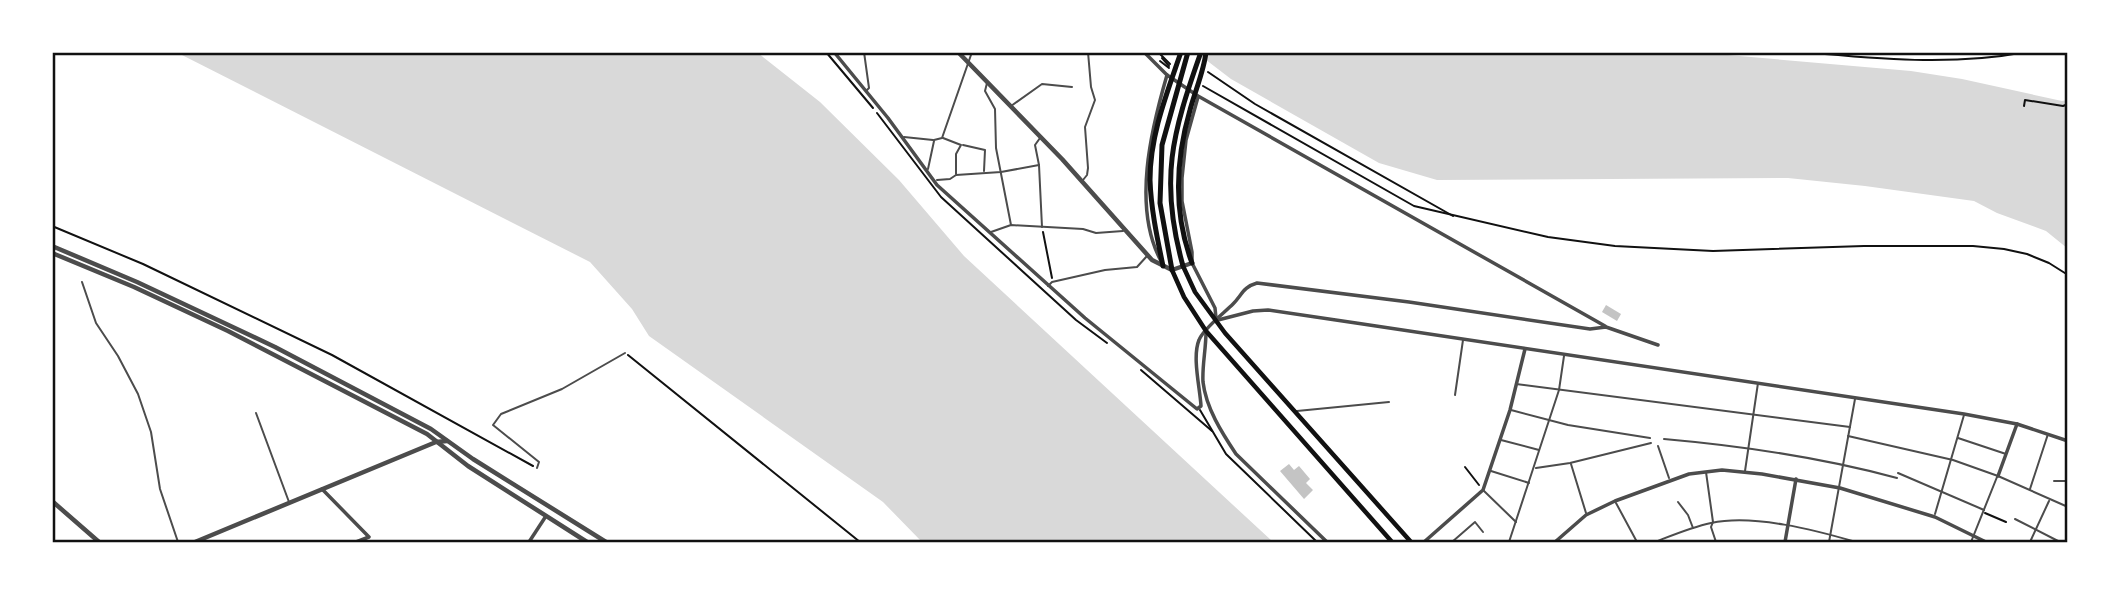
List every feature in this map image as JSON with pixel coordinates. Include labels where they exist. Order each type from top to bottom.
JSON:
[{"type":"highway","points":[[1163,266],[1150,177],[1158,124],[1181,52]]},
{"type":"highway","points":[[1172,270],[1160,203],[1161,145],[1188,52]]},
{"type":"highway","points":[[1192,263],[1178,202],[1177,168],[1203,52]]},
{"type":"highway","points":[[1183,266],[1175,235],[1171,202],[1171,150],[1203,52]]},
{"type":"main road","points":[[1183,266],[1195,292],[1216,320],[1411,542]]},
{"type":"main road","points":[[1172,270],[1184,298],[1206,331],[1392,542]]},
{"type":"street","points":[[834,52],[867,90],[933,180],[1048,286],[1193,408],[1200,409],[1199,339],[1249,285],[1266,282],[1590,328],[1606,327]]},
{"type":"street","points":[[958,52],[1082,181],[1147,255],[1172,270],[1192,263]]},
{"type":"street","points":[[1144,52],[1167,75],[1198,96],[1606,327],[1658,345]]},
{"type":"street","points":[[1163,266],[1155,251],[1151,231],[1146,177],[1148,147],[1167,75]]},
{"type":"street","points":[[1198,96],[1186,140],[1182,178],[1184,220],[1192,263],[1214,308],[1216,320]]},
{"type":"street","points":[[52,246],[333,376],[430,429],[606,542]]},
{"type":"street","points":[[52,253],[135,285]]},
{"type":"street","points":[[1216,320],[1268,310],[1964,414],[2017,424],[2067,441]]},
{"type":"street","points":[[193,311],[427,434],[520,500],[587,542]]},
{"type":"street","points":[[1206,331],[1203,383],[1208,402],[1224,437],[1236,454],[1327,542]]},
{"type":"street","points":[[1424,542],[1483,490],[1510,410],[1525,349]]},
{"type":"street","points":[[1998,477],[2017,424]]},
{"type":"street","points":[[195,542],[436,442],[449,441]]},
{"type":"street","points":[[1555,542],[1586,514],[1670,480],[1706,471],[1745,472],[1840,488],[1935,517],[1986,542]]},
{"type":"street","points":[[1785,542],[1796,479]]},
{"type":"street","points":[[322,489],[369,537],[356,542]]},
{"type":"street","points":[[520,500],[526,491]]},
{"type":"street","points":[[52,501],[99,542]]},
{"type":"street","points":[[530,542],[546,516]]},
{"type":"lane","points":[[864,52],[869,88],[867,90]]},
{"type":"lane","points":[[942,138],[972,52]]},
{"type":"lane","points":[[1082,181],[1087,176],[1088,168],[1085,127],[1095,100],[1088,52]]},
{"type":"lane","points":[[988,82],[985,91],[995,109],[996,148],[1011,225]]},
{"type":"lane","points":[[1011,106],[1042,84],[1072,87]]},
{"type":"lane","points":[[903,137],[934,140],[942,138],[985,150],[984,173]]},
{"type":"lane","points":[[1041,137],[1035,145],[1039,165],[1042,227]]},
{"type":"lane","points":[[926,172],[930,166],[934,140]]},
{"type":"lane","points":[[956,175],[956,154],[961,145]]},
{"type":"lane","points":[[933,180],[1039,165]]},
{"type":"lane","points":[[990,233],[1011,225],[1083,229],[1096,233],[1126,231]]},
{"type":"lane","points":[[1048,286],[1052,282],[1105,270],[1137,267],[1147,255]]},
{"type":"lane","points":[[82,282],[96,323],[118,356],[138,394],[150,432],[160,489],[178,542]]},
{"type":"lane","points":[[1455,395],[1463,339]]},
{"type":"lane","points":[[537,468],[539,461],[493,425],[501,414],[562,389],[625,352]]},
{"type":"lane","points":[[1509,542],[1559,390],[1564,355]]},
{"type":"lane","points":[[1745,472],[1758,383]]},
{"type":"lane","points":[[1515,384],[1850,427]]},
{"type":"lane","points":[[1829,542],[1855,398]]},
{"type":"lane","points":[[1297,411],[1389,402]]},
{"type":"lane","points":[[1510,410],[1568,425],[1650,438]]},
{"type":"lane","points":[[256,413],[289,503]]},
{"type":"lane","points":[[1935,517],[1964,414]]},
{"type":"lane","points":[[2029,490],[2048,433]]},
{"type":"lane","points":[[1849,436],[1952,460],[2067,507]]},
{"type":"lane","points":[[1957,437],[2006,454]]},
{"type":"lane","points":[[1664,439],[1749,447],[1843,464],[1897,478]]},
{"type":"lane","points":[[1500,440],[1540,451]]},
{"type":"lane","points":[[1534,468],[1570,463],[1651,443]]},
{"type":"lane","points":[[1658,446],[1670,480]]},
{"type":"lane","points":[[1570,463],[1586,514]]},
{"type":"lane","points":[[1490,471],[1530,484]]},
{"type":"lane","points":[[1706,471],[1713,522],[1711,527],[1716,542]]},
{"type":"lane","points":[[1898,473],[1984,511]]},
{"type":"lane","points":[[1971,542],[1998,477]]},
{"type":"lane","points":[[2054,481],[2067,481]]},
{"type":"lane","points":[[1483,490],[1517,523]]},
{"type":"lane","points":[[2029,542],[2049,500]]},
{"type":"lane","points":[[1615,501],[1637,542]]},
{"type":"lane","points":[[1678,502],[1688,515],[1693,528]]},
{"type":"lane","points":[[2015,519],[2060,542]]},
{"type":"lane","points":[[1452,542],[1475,522],[1483,531]]},
{"type":"lane","points":[[1655,542],[1713,522],[1751,522],[1788,525],[1856,542]]},
{"type":"path","points":[[1152,52],[1171,69]]},
{"type":"path","points":[[1158,52],[1162,57]]},
{"type":"path","points":[[1804,52],[1891,59],[1956,60],[1984,59],[2026,52]]},
{"type":"path","points":[[1202,67],[1231,90],[1453,216]]},
{"type":"path","points":[[1203,86],[1414,206],[1548,237],[1615,246],[1723,251],[1864,246],[1973,246],[2027,254],[2049,263],[2067,275]]},
{"type":"path","points":[[2024,106],[2025,100],[2063,106],[2067,104]]},
{"type":"path","points":[[2037,108],[2038,102]]},
{"type":"path","points":[[2052,111],[2054,104]]},
{"type":"path","points":[[52,226],[144,264],[332,355],[537,468]]},
{"type":"path","points":[[1042,227],[1052,282]]},
{"type":"path","points":[[625,352],[860,542]]},
{"type":"path","points":[[1200,409],[1233,461],[1317,542]]},
{"type":"path","points":[[1201,422],[1212,431]]},
{"type":"path","points":[[1465,467],[1483,490]]},
{"type":"path","points":[[1984,511],[2006,522]]},
{"type":"shaded area","points":[[1693,52],[1911,71],[2067,100],[2067,248],[2046,231],[1997,213],[1974,201],[1865,186],[1788,178],[1437,180],[1379,163],[1231,79],[1197,53]]},
{"type":"shaded area","points":[[178,53],[758,53],[820,102],[899,180],[964,256],[1273,542],[922,542],[883,502],[649,336],[632,309],[590,262]]},
{"type":"building","points":[[1606,305],[1621,314],[1617,321],[1602,312]]},
{"type":"building","points":[[1289,464],[1294,470],[1299,466],[1310,479],[1306,483],[1313,490],[1304,499],[1280,471]]}]
